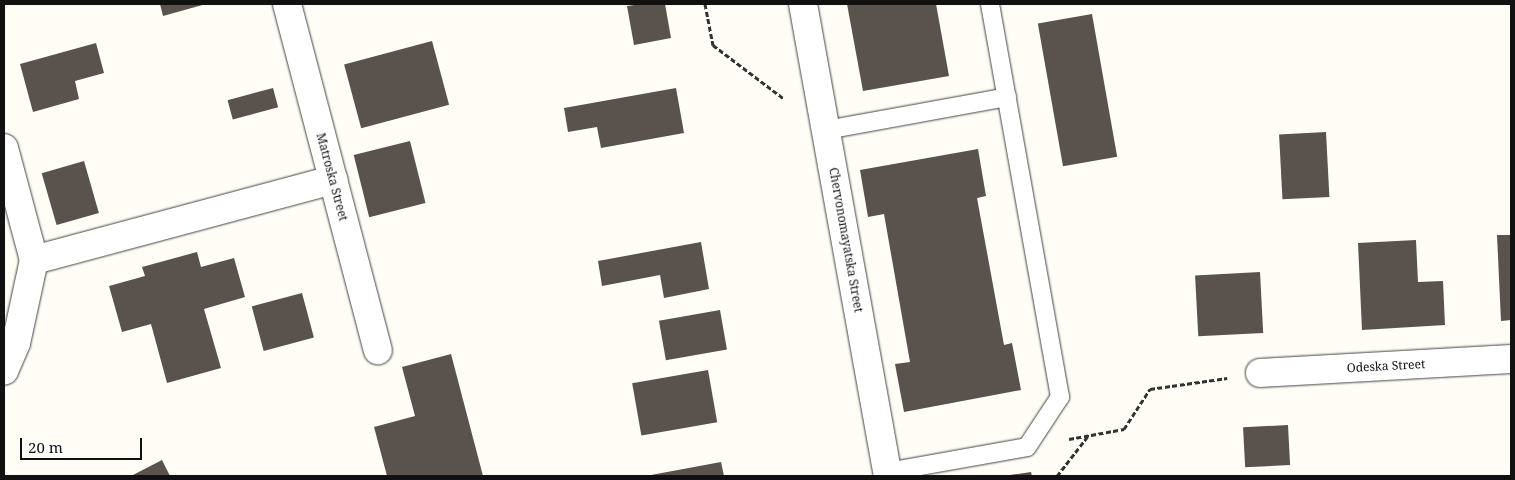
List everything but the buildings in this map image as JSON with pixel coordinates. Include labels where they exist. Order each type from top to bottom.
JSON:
[{"type":"street","name":"Matroska Street","points":[[287,4],[378,350]]},
{"type":"street","name":"Chervonomayatska Street","points":[[803,4],[887,474]]},
{"type":"street","points":[[4,148],[34,260],[16,343],[4,372]]},
{"type":"street","points":[[34,260],[333,180]]},
{"type":"street","name":"Odeska Street","points":[[1260,373],[1511,359]]},
{"type":"lane","points":[[887,474],[1026,447],[1060,397],[990,4]]},
{"type":"lane","points":[[826,130],[1007,97]]},
{"type":"path","points":[[706,4],[714,45],[826,130]]},
{"type":"path","points":[[1057,476],[1088,436],[1124,429],[1150,389],[1260,373]]}]
